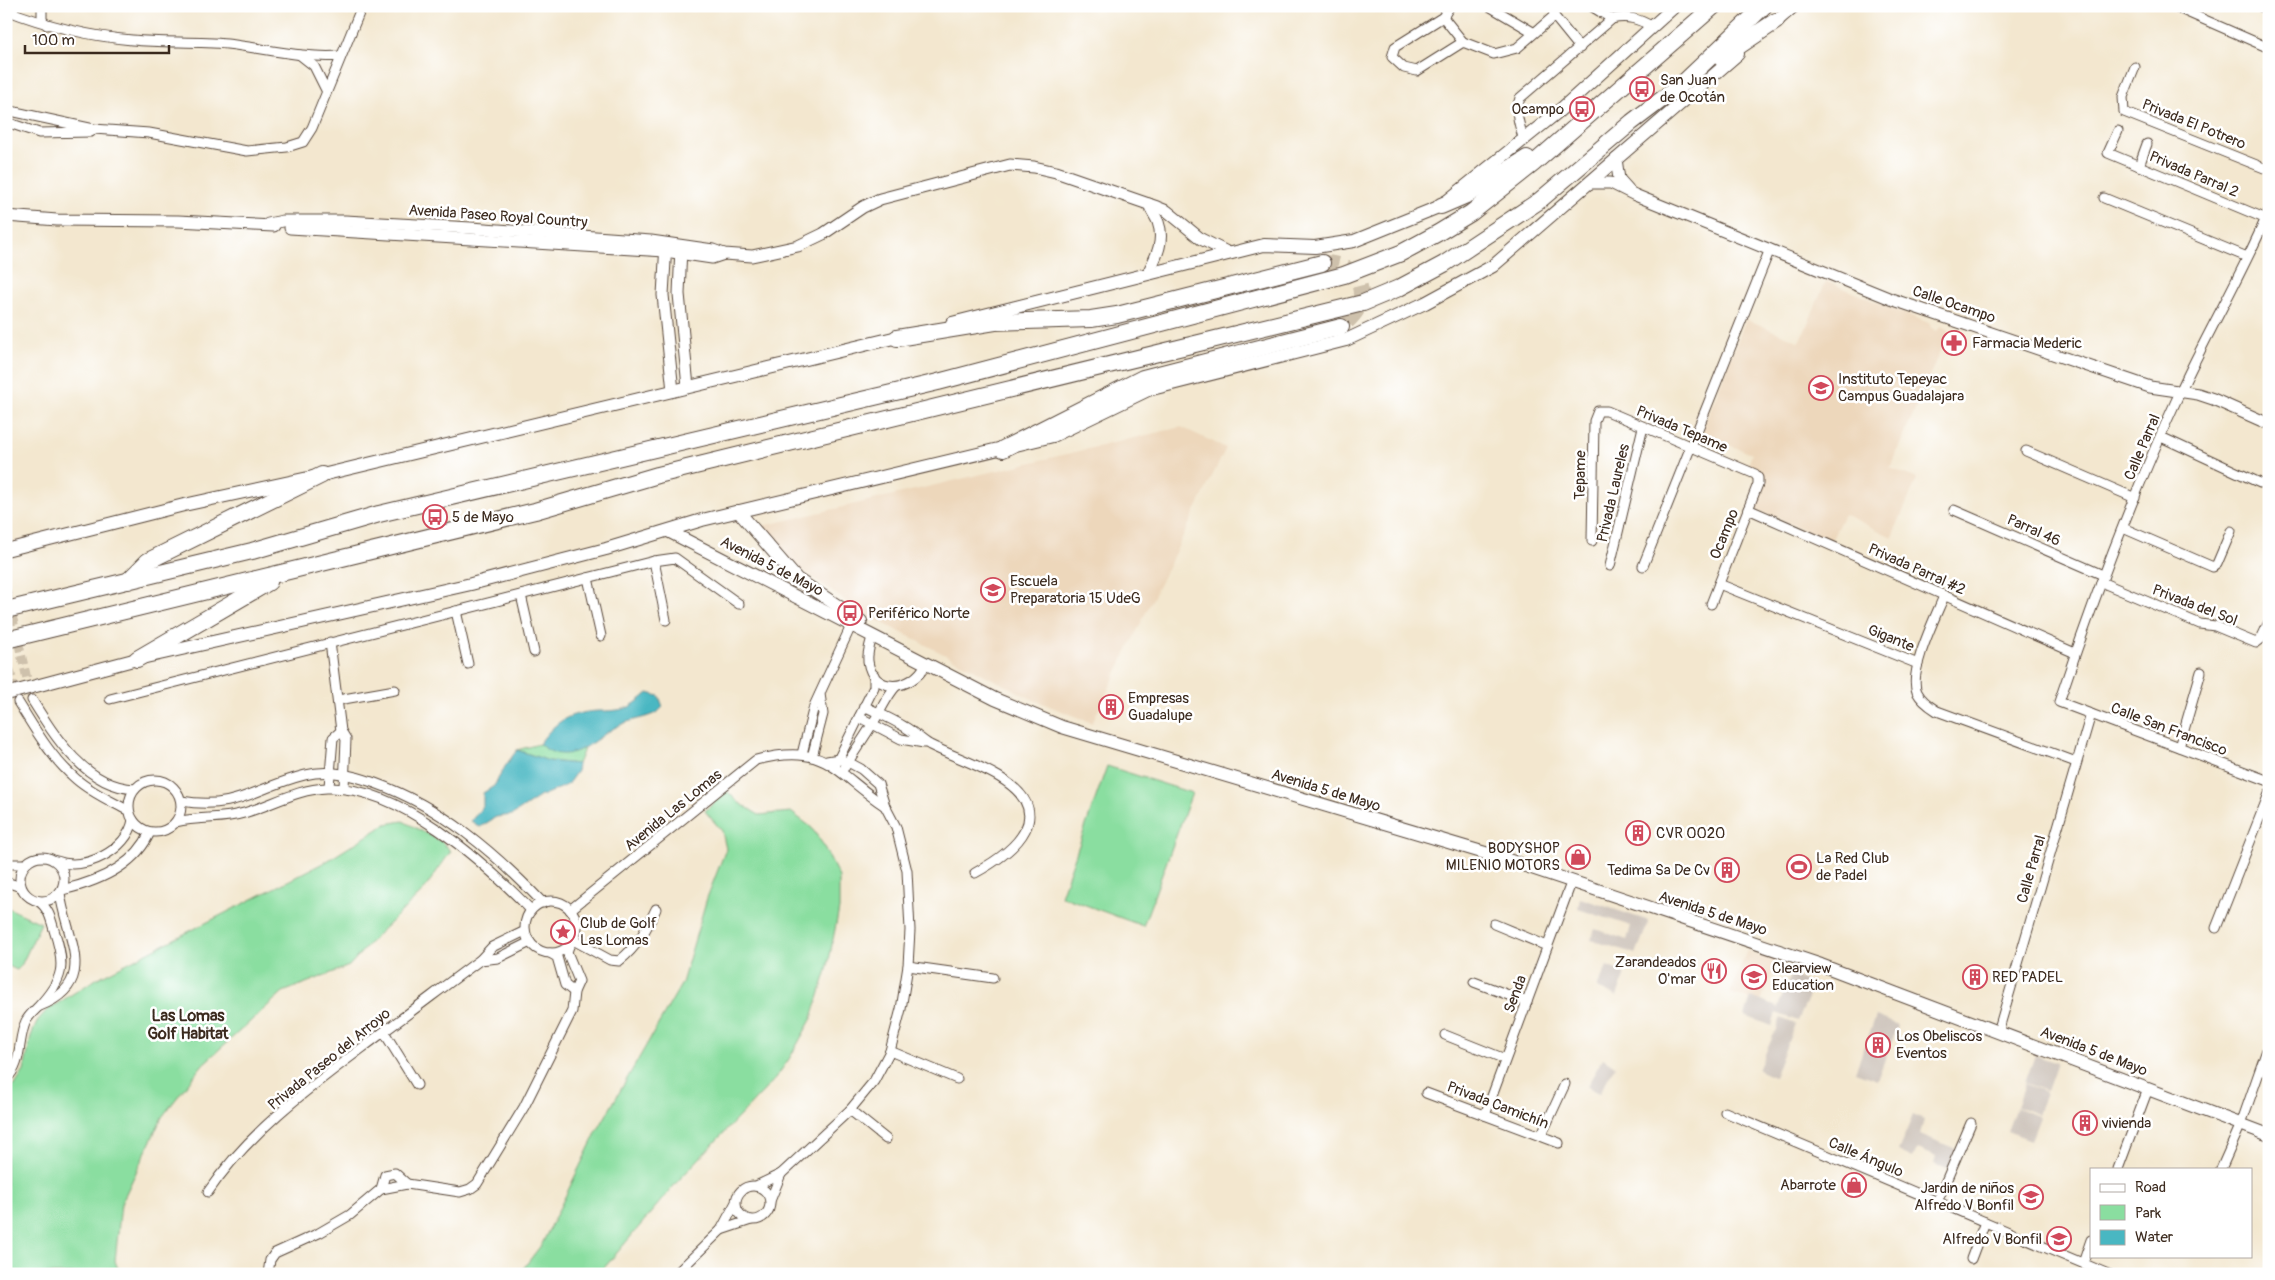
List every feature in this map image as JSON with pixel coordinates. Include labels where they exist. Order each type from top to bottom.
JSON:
[{"type":"highway","points":[[6,610],[252,551],[379,514],[938,382],[1326,281],[1400,253],[1438,234],[1504,188],[1714,6]]},
{"type":"highway","points":[[1682,84],[1764,6]]},
{"type":"highway","points":[[6,640],[535,510],[658,475],[1363,303],[1399,288],[1444,264],[1488,236],[1539,201],[1632,122],[1682,84],[1776,21]]},
{"type":"highway","points":[[1441,206],[1469,194],[1572,128]]},
{"type":"highway","points":[[897,338],[995,322],[1091,319],[1117,315],[1322,263]]},
{"type":"highway","points":[[1004,449],[1143,378],[1341,328]]},
{"type":"highway","points":[[128,581],[148,561],[322,475]]},
{"type":"highway","points":[[137,660],[284,572]]},
{"type":"main road","points":[[6,550],[184,505],[322,475],[897,338],[1229,253],[1264,245],[1315,247],[1354,241],[1441,206],[1592,83],[1675,6]]},
{"type":"main road","points":[[6,694],[137,660],[471,584],[738,511],[1004,449],[1053,436],[1148,390],[1346,340],[1424,303],[1494,266],[1794,6]]},
{"type":"main road","name":"Avenida 5 de Mayo","points":[[738,511],[797,579],[850,616],[994,690],[1097,734],[1108,741]]},
{"type":"main road","name":"Avenida 5 de Mayo","points":[[668,531],[995,699],[1084,735],[1502,858],[1571,883],[1821,966],[2269,1135]]},
{"type":"street","points":[[42,6],[42,20],[48,25]]},
{"type":"street","points":[[6,122],[38,133],[150,133],[247,152],[287,147],[303,142],[312,128],[362,6]]},
{"type":"street","points":[[1450,6],[1443,17],[1395,47],[1392,57],[1404,68],[1417,71],[1463,42]]},
{"type":"street","points":[[1489,6],[1533,32]]},
{"type":"street","points":[[1553,6],[1554,16],[1580,48]]},
{"type":"street","points":[[1591,6],[1612,19]]},
{"type":"street","points":[[2173,6],[2269,48]]},
{"type":"street","points":[[2260,6],[2269,10]]},
{"type":"street","points":[[6,10],[62,30],[133,40],[218,43],[299,54],[341,56]]},
{"type":"street","points":[[1443,17],[1463,42],[1494,54],[1517,48],[1533,32],[1554,16]]},
{"type":"street","points":[[1524,140],[1517,117],[1517,105],[1520,98],[1612,19],[1622,16],[1633,18],[1653,27]]},
{"type":"street","points":[[299,54],[314,66],[326,90]]},
{"type":"street","name":"Privada El Potrero","points":[[2134,67],[2122,97],[2124,112],[2269,170]]},
{"type":"street","points":[[6,110],[94,129],[118,132]]},
{"type":"street","name":"Privada Parral 2","points":[[2118,131],[2108,153],[2268,216]]},
{"type":"street","points":[[2140,166],[2147,144]]},
{"type":"street","name":"Calle Ocampo","points":[[1616,159],[1616,171],[1619,179],[1635,195]]},
{"type":"street","name":"Avenida Paseo Royal Country","points":[[6,216],[57,220],[268,224],[283,221],[713,250],[724,254],[752,256],[798,246],[823,234],[862,207],[880,199],[1010,165],[1034,167],[1056,172],[1167,211],[1201,239],[1229,253]]},
{"type":"street","name":"Calle Ocampo","points":[[1591,183],[1611,183],[1635,195],[1770,248],[1899,302],[2150,387],[2180,391],[2213,399],[2269,424]]},
{"type":"street","points":[[2104,198],[2247,257]]},
{"type":"street","points":[[1148,273],[1156,257],[1161,235],[1158,220],[1149,204]]},
{"type":"street","name":"Calle Parral","points":[[2059,702],[2102,579],[2160,437],[2180,391],[2268,216]]},
{"type":"street","points":[[666,247],[663,295],[673,391]]},
{"type":"street","points":[[1643,566],[1770,248]]},
{"type":"street","points":[[681,249],[678,294],[688,387]]},
{"type":"street","points":[[663,295],[678,294]]},
{"type":"street","name":"Privada Tepame","points":[[1598,411],[1607,411],[1755,474]]},
{"type":"street","name":"Tepame","points":[[1592,541],[1594,421],[1598,411]]},
{"type":"street","name":"Privada Laureles","points":[[1610,566],[1643,427]]},
{"type":"street","points":[[2160,437],[2260,483]]},
{"type":"street","points":[[2026,451],[2135,498]]},
{"type":"street","name":"Ocampo","points":[[1710,604],[1758,484],[1758,478],[1755,474]]},
{"type":"street","name":"Privada Parral #2","points":[[1748,510],[2075,652]]},
{"type":"street","name":"Parral 46","points":[[1954,510],[2102,579]]},
{"type":"street","points":[[2123,528],[2213,566],[2216,564],[2230,531]]},
{"type":"street","points":[[110,699],[654,561],[675,558],[739,604]]},
{"type":"street","points":[[654,561],[666,620]]},
{"type":"street","points":[[588,578],[601,636]]},
{"type":"street","name":"Privada del Sol","points":[[2102,579],[2200,624],[2215,626],[2256,643],[2261,639],[2269,622]]},
{"type":"street","name":"Gigante","points":[[1719,584],[1918,664],[1917,691],[1924,702],[1937,711],[2076,762]]},
{"type":"street","points":[[521,595],[534,652]]},
{"type":"street","points":[[1918,664],[1944,596]]},
{"type":"street","points":[[456,611],[468,664]]},
{"type":"street","points":[[802,754],[808,725],[820,693],[851,626]]},
{"type":"street","points":[[838,759],[874,687],[874,675],[868,660],[872,637]]},
{"type":"street","points":[[330,642],[341,731],[346,739],[344,788]]},
{"type":"street","points":[[874,675],[881,681],[896,686],[912,682],[920,675],[926,664]]},
{"type":"street","points":[[2179,747],[2201,672]]},
{"type":"street","points":[[885,806],[867,794],[835,767],[848,762],[896,686]]},
{"type":"street","points":[[338,700],[396,690]]},
{"type":"street","points":[[812,757],[822,714],[820,693]]},
{"type":"street","points":[[32,700],[58,742],[84,766],[100,778],[124,788],[135,789]]},
{"type":"street","points":[[6,864],[25,864],[35,857],[46,856],[75,866],[96,859],[125,839],[132,828],[131,816],[130,800],[135,789],[144,782],[156,780],[168,783],[177,790],[181,801],[181,812],[176,822],[166,830],[150,832],[140,828],[131,816],[96,794],[61,766],[47,749],[18,702]]},
{"type":"street","name":"Calle San Francisco","points":[[2059,702],[2269,781]]},
{"type":"street","points":[[864,706],[906,728],[927,744],[999,778],[1021,795],[1028,807],[1029,820],[1021,840],[994,862],[975,873]]},
{"type":"street","name":"Calle Parral","points":[[1998,1032],[2091,714]]},
{"type":"street","points":[[859,717],[901,739],[927,744]]},
{"type":"street","points":[[329,787],[333,738],[341,731]]},
{"type":"street","name":"Avenida Las Lomas","points":[[570,910],[756,760],[781,754],[802,754],[835,767],[838,759],[861,769],[878,784],[885,806],[896,827],[907,871],[910,930],[908,966],[901,1009],[890,1051],[874,1081],[850,1110],[781,1174]]},
{"type":"street","points":[[181,801],[204,804],[232,801],[305,775],[330,772],[345,774],[398,791],[441,814],[512,870],[543,903]]},
{"type":"street","points":[[176,822],[244,814],[307,789],[344,788],[393,805],[435,827],[500,878],[531,910]]},
{"type":"street","points":[[2216,928],[2269,794]]},
{"type":"street","points":[[25,864],[20,879],[21,887],[28,896],[46,901],[61,891],[110,874],[140,849],[150,832]]},
{"type":"street","points":[[37,1007],[64,994],[74,976],[74,958],[61,891],[65,880],[63,870],[57,861]]},
{"type":"street","points":[[6,882],[21,887]]},
{"type":"street","name":"Senda","points":[[1486,1115],[1571,883]]},
{"type":"street","points":[[6,1079],[15,1068],[25,1022],[52,992],[59,979],[62,960],[47,910],[38,900]]},
{"type":"street","points":[[268,1274],[270,1260],[274,1253],[319,1233],[350,1215],[381,1189],[407,1184],[460,1192],[470,1189],[476,1184],[524,1107],[572,1011],[574,992],[579,981],[567,952],[577,928],[570,910],[558,902],[543,903],[531,910],[527,916],[525,932],[535,948],[558,957],[565,985],[574,992]]},
{"type":"street","points":[[571,943],[610,960],[619,961],[631,952],[643,937],[656,909]]},
{"type":"street","points":[[1494,924],[1547,946]]},
{"type":"street","name":"Privada Paseo del Arroyo","points":[[208,1192],[224,1168],[256,1136],[316,1082],[480,960],[492,947],[525,932]]},
{"type":"street","name":"Privada Paseo del Arroyo","points":[[480,960],[498,958],[530,942]]},
{"type":"street","points":[[550,953],[557,952],[571,943]]},
{"type":"street","points":[[62,960],[74,958]]},
{"type":"street","points":[[908,966],[993,978]]},
{"type":"street","points":[[1474,982],[1527,1002]]},
{"type":"street","points":[[384,1032],[417,1085]]},
{"type":"street","points":[[1444,1035],[1505,1059]]},
{"type":"street","points":[[2221,1168],[2241,1124],[2269,1044]]},
{"type":"street","points":[[890,1051],[957,1079]]},
{"type":"street","points":[[1541,1136],[1565,1084]]},
{"type":"street","points":[[2118,1168],[2148,1089]]},
{"type":"street","name":"Privada Camichín","points":[[1426,1093],[1560,1143]]},
{"type":"street","points":[[850,1110],[886,1139]]},
{"type":"street","name":"Calle Ángulo","points":[[1725,1112],[1984,1222],[2085,1268],[2108,1274]]},
{"type":"street","points":[[1937,1202],[1971,1123]]},
{"type":"street","points":[[381,1189],[385,1174],[394,1173],[407,1184]]},
{"type":"street","points":[[676,1274],[721,1230],[735,1204],[736,1196],[741,1190],[748,1186],[756,1186],[781,1174]]},
{"type":"street","points":[[721,1230],[765,1215],[781,1174]]},
{"type":"street","points":[[756,1186],[768,1194],[770,1201]]},
{"type":"street","points":[[735,1204],[738,1212],[750,1220]]},
{"type":"street","points":[[1970,1259],[1984,1222]]},
{"type":"street","points":[[2085,1268],[2090,1245]]},
{"type":"shaded area","name":"Instituto Tepeyac Campus Guadalajara","points":[[1826,281],[1931,324],[1930,327],[1937,331],[1941,326],[1949,330],[1890,468],[1917,479],[1892,537],[1844,514],[1831,541],[1754,508],[1766,480],[1747,468],[1752,454],[1701,434],[1746,319],[1800,342]]},
{"type":"shaded area","name":"Escuela Preparatoria 15 UdeG","points":[[1181,427],[1226,448],[1092,723],[1034,700],[859,611],[801,569],[758,527]]},
{"type":"shaded area","points":[[1580,898],[1649,921],[1636,954],[1591,940],[1595,929],[1627,940],[1631,926],[1578,909]]},
{"type":"shaded area","name":"Clearview Education","points":[[1747,950],[1778,960],[1760,1003],[1730,993]]},
{"type":"shaded area","points":[[1607,966],[1625,974],[1617,996],[1597,988]]},
{"type":"shaded area","points":[[1791,975],[1814,984],[1798,1021],[1776,1013],[1772,1026],[1745,1016],[1751,997],[1777,1007],[1777,1009]]},
{"type":"shaded area","name":"Los Obeliscos Eventos","points":[[1876,1016],[1898,1025],[1877,1080],[1855,1072]]},
{"type":"shaded area","points":[[1781,1018],[1795,1024],[1774,1077],[1758,1070]]},
{"type":"shaded area","points":[[2035,1055],[2057,1063],[2047,1091],[2025,1083]]},
{"type":"shaded area","points":[[1603,1058],[1615,1066],[1599,1094],[1587,1086]]},
{"type":"shaded area","points":[[2025,1084],[2046,1092],[2038,1114],[2017,1106]]},
{"type":"shaded area","points":[[2016,1107],[2040,1117],[2031,1140],[2007,1131]]},
{"type":"shaded area","points":[[1913,1115],[1924,1120],[1920,1134],[1956,1149],[1948,1169],[1934,1164],[1936,1157],[1917,1149],[1913,1158],[1898,1151]]},
{"type":"green space","points":[[539,744],[556,753],[584,749],[578,764],[549,761],[517,750]]},
{"type":"green space","points":[[1107,766],[1192,793],[1143,926],[1061,896]]},
{"type":"green space","name":"Club de Golf Las Lomas","points":[[727,791],[738,802],[759,815],[791,812],[811,827],[822,843],[839,877],[839,909],[827,970],[812,1018],[789,1059],[775,1079],[677,1182],[599,1274],[519,1274],[542,1244],[596,1133],[682,983],[707,898],[726,849],[722,831],[705,811]]},
{"type":"green space","points":[[403,821],[442,842],[451,851],[423,891],[375,937],[349,966],[283,992],[203,1064],[162,1117],[121,1204],[115,1261],[120,1274],[6,1274],[6,1089],[15,1085],[24,1071],[31,1036],[38,1020],[47,1010],[98,978],[327,861],[386,824]]},
{"type":"green space","points":[[6,907],[41,923],[21,966],[17,970],[6,965]]},
{"type":"water","points":[[648,693],[659,696],[663,707],[658,712],[618,726],[580,750],[561,754],[550,751],[539,744],[564,719],[588,712],[629,707]]},
{"type":"water","points":[[517,750],[549,761],[578,764],[577,771],[567,785],[541,796],[512,815],[496,817],[480,827],[471,821],[483,806],[483,793],[494,786]]},
{"type":"tunnel","points":[[1322,263],[1344,267],[1355,276],[1361,289],[1359,307],[1341,327]]},
{"type":"tunnel","points":[[6,590],[32,700]]},
{"type":"tunnel","points":[[6,656],[17,697]]},
{"type":"place","name":"San Juan de Ocotán","points":[[1642,89]]},
{"type":"place","name":"Ocampo","points":[[1582,109]]},
{"type":"place","name":"Farmacia Mederic","points":[[1954,343]]},
{"type":"place","name":"Instituto Tepeyac Campus Guadalajara","points":[[1821,388]]},
{"type":"place","name":"5 de Mayo","points":[[435,517]]},
{"type":"place","name":"Escuela Preparatoria 15 UdeG","points":[[993,590]]},
{"type":"place","name":"Periférico Norte","points":[[850,613]]},
{"type":"place","name":"Empresas Guadalupe","points":[[1111,707]]},
{"type":"place","name":"CVR 0020","points":[[1638,833]]},
{"type":"place","name":"BODYSHOP MILENIO MOTORS","points":[[1578,857]]},
{"type":"place","name":"La Red Club de Padel","points":[[1799,867]]},
{"type":"place","name":"Tedima Sa De Cv","points":[[1727,870]]},
{"type":"place","name":"Club de Golf Las Lomas","points":[[563,932]]},
{"type":"place","name":"Zarandeados O'mar","points":[[1714,971]]},
{"type":"place","name":"Clearview Education","points":[[1754,977]]},
{"type":"place","name":"RED PADEL","points":[[1975,977]]},
{"type":"place","name":"Los Obeliscos Eventos","points":[[1878,1045]]},
{"type":"place","name":"vivienda","points":[[2085,1123]]},
{"type":"place","name":"Abarrote","points":[[1854,1185]]},
{"type":"place","name":"Jardin de niños Alfredo V Bonfil","points":[[2031,1197]]},
{"type":"place","name":"Alfredo V Bonfil","points":[[2059,1239]]},
{"type":"district","name":"Las Lomas Golf Habitat","points":[[188,1024]]}]
